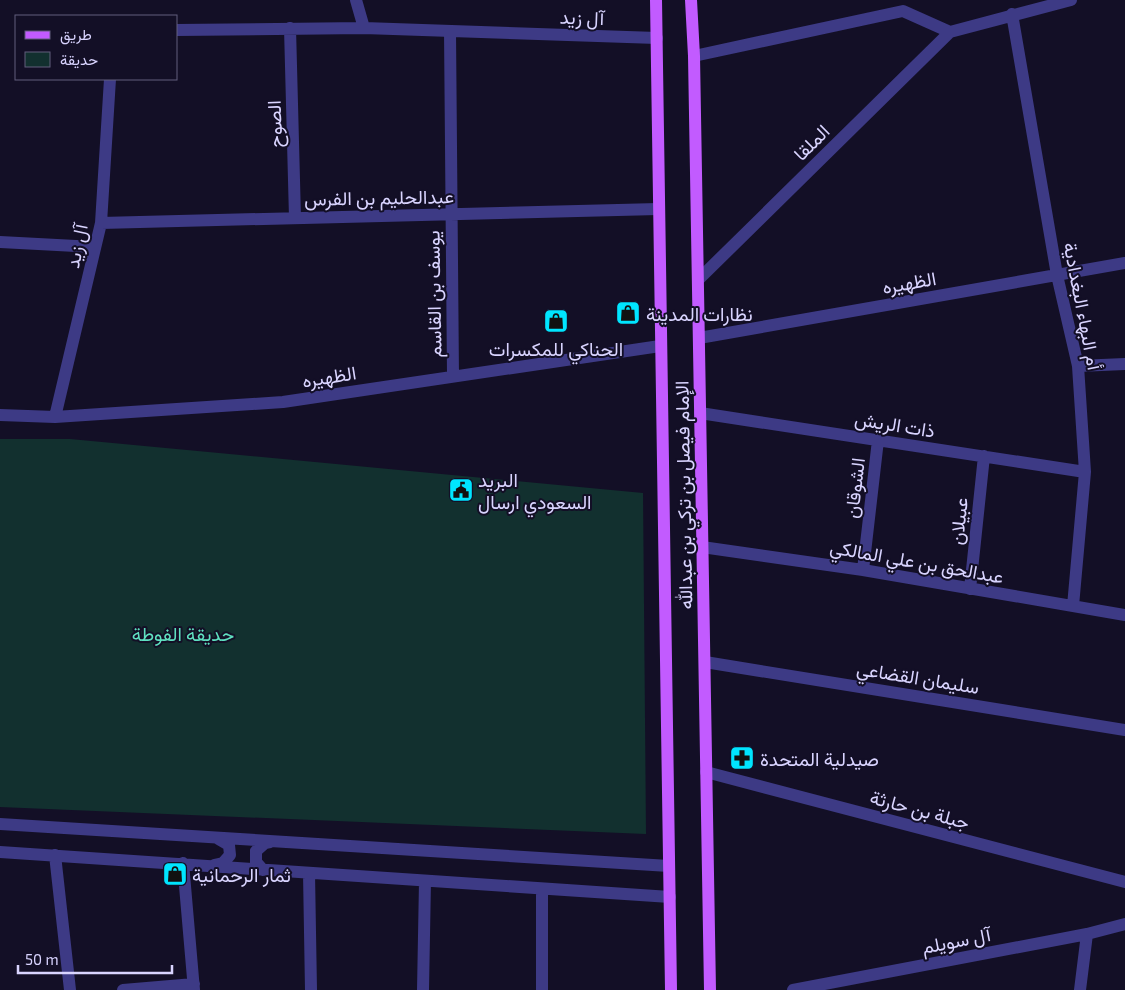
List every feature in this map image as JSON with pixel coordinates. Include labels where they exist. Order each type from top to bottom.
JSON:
[{"type":"main road","name":"الإمام فيصل بن تركي بن عبدالله","points":[[656,0],[671,990]]},
{"type":"main road","name":"الإمام فيصل بن تركي بن عبدالله","points":[[691,0],[694,56],[710,990]]},
{"type":"street","points":[[356,0],[364,28]]},
{"type":"street","points":[[694,56],[903,11],[950,32],[1012,14],[1071,0]]},
{"type":"street","name":"أم البهاء البغدادية","points":[[1012,14],[1057,275],[1078,366],[1085,472],[1073,606]]},
{"type":"street","name":"الصوح","points":[[290,28],[295,218]]},
{"type":"street","name":"آل زيد","points":[[178,30],[364,28],[657,38]]},
{"type":"street","name":"يوسف بن القاسم","points":[[450,31],[450,214],[453,376]]},
{"type":"street","name":"الملقا","points":[[698,280],[950,32]]},
{"type":"street","name":"آل زيد","points":[[55,417],[100,223],[110,80]]},
{"type":"street","name":"عبدالحليم بن الفرس","points":[[100,223],[658,209]]},
{"type":"street","points":[[0,242],[95,247]]},
{"type":"street","name":"الظهيره","points":[[699,338],[1125,263]]},
{"type":"street","name":"الظهيره","points":[[0,415],[55,417],[283,402],[660,346]]},
{"type":"street","points":[[1078,366],[1125,364]]},
{"type":"street","name":"ذات الريش","points":[[700,413],[1085,472]]},
{"type":"street","name":"الشوقان","points":[[863,570],[878,440]]},
{"type":"street","name":"عبيلان","points":[[970,589],[984,456]]},
{"type":"street","name":"عبدالحق بن علي المالكي","points":[[702,547],[863,570],[1125,615]]},
{"type":"street","name":"سليمان القضاعي","points":[[704,662],[1125,730]]},
{"type":"street","name":"جبلة بن حارثة","points":[[706,772],[1125,882]]},
{"type":"street","points":[[0,824],[669,866]]},
{"type":"street","points":[[211,865],[223,863],[230,855],[229,845],[225,841],[216,838]]},
{"type":"street","points":[[264,870],[256,862],[256,851],[264,843],[273,842]]},
{"type":"street","points":[[0,852],[670,897]]},
{"type":"street","points":[[55,855],[70,990]]},
{"type":"street","points":[[123,990],[194,987],[182,863]]},
{"type":"street","points":[[309,873],[311,990]]},
{"type":"street","points":[[424,990],[425,881]]},
{"type":"street","points":[[542,889],[542,990]]},
{"type":"street","name":"آل سويلم","points":[[793,990],[1087,934],[1125,924]]},
{"type":"street","points":[[1080,990],[1087,934]]},
{"type":"green space","name":"حديقة الفوطة","points":[[0,439],[70,439],[643,493],[646,834],[0,807]]},
{"type":"place","name":"نظارات المدينة","points":[[628,313]]},
{"type":"place","name":"الحناكي للمكسرات","points":[[556,321]]},
{"type":"place","name":"البريد السعودي ارسال","points":[[461,490]]},
{"type":"place","name":"صيدلية المتحدة","points":[[742,758]]},
{"type":"place","name":"ثمار الرحمانية","points":[[175,874]]}]
